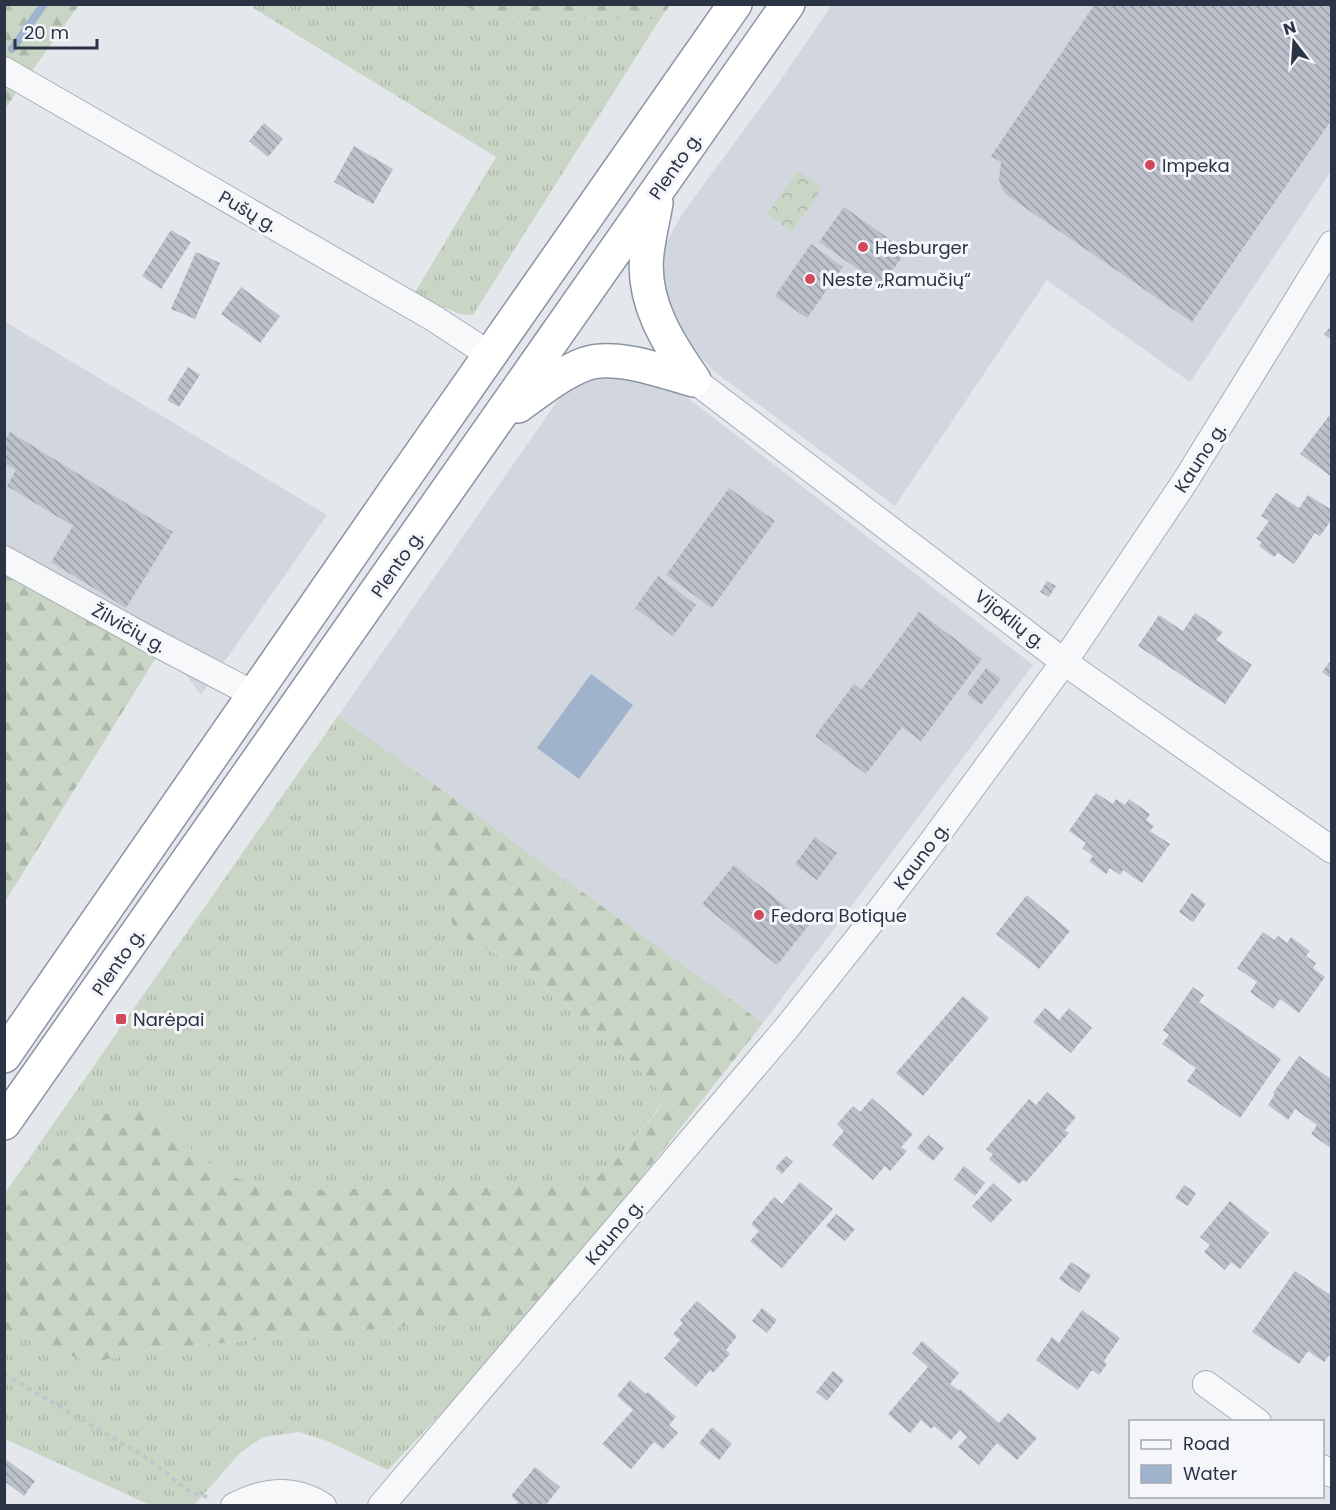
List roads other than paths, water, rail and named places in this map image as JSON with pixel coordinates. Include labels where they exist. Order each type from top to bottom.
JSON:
[{"type":"highway","points":[[4,1056],[735,4]]},
{"type":"highway","name":"Plento g.","points":[[4,1123],[788,4]]},
{"type":"highway","points":[[658,191],[646,255],[648,290],[671,347],[694,381]]},
{"type":"highway","points":[[499,419],[559,378],[587,364],[612,362],[648,367],[694,381]]},
{"type":"street","name":"Pušų g.","points":[[4,70],[435,319],[490,355]]},
{"type":"street","name":"Kauno g.","points":[[381,1506],[792,1021],[912,868],[1064,662],[1191,473],[1332,244]]},
{"type":"street","name":"Vijoklių g.","points":[[694,381],[1064,662],[1332,850]]},
{"type":"street","name":"Žilvičių g.","points":[[4,558],[150,640],[255,695]]},
{"type":"street","points":[[1206,1384],[1255,1420]]},
{"type":"street","points":[[234,1505],[256,1496],[281,1492],[300,1495],[323,1506]]},
{"type":"water","points":[[591,674],[633,705],[579,779],[537,748]]},
{"type":"waterway","points":[[12,49],[44,4]]},
{"type":"place","name":"Impeka","points":[[1150,165]]},
{"type":"place","name":"Hesburger","points":[[863,247]]},
{"type":"place","name":"Neste „Ramučių“","points":[[810,279]]},
{"type":"place","name":"Fedora Botique","points":[[759,915]]},
{"type":"place","name":"Narėpai","points":[[121,1019]]}]
